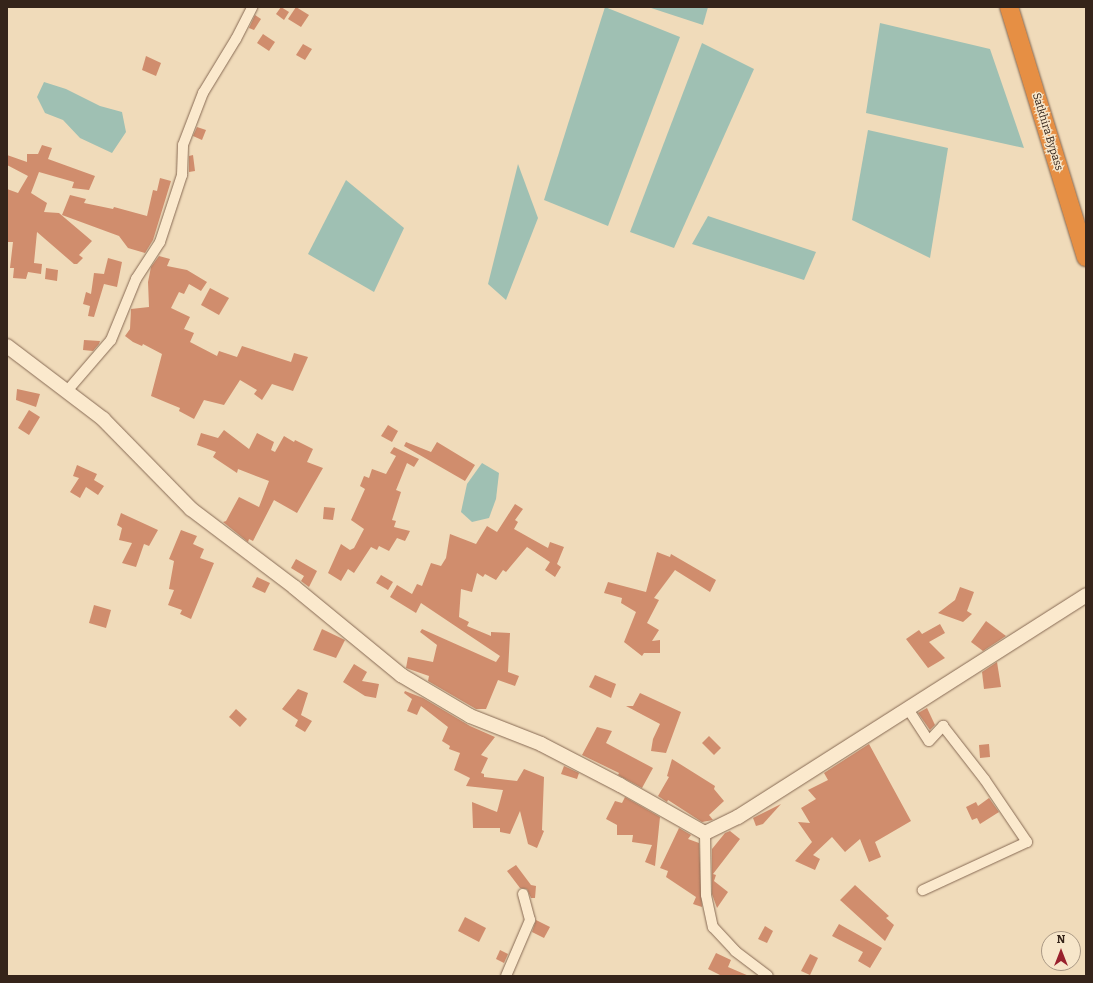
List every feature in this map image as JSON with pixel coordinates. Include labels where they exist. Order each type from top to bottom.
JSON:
[{"type":"highway","name":"Satkhira Bypass","points":[[1009,7],[1086,257]]},
{"type":"street","points":[[68,391],[111,340],[136,279],[160,242],[182,175],[183,145],[203,93],[252,7]]},
{"type":"street","points":[[7,346],[104,419],[191,509],[294,587],[401,675],[470,716],[541,744],[620,785],[705,833]]},
{"type":"street","points":[[705,833],[738,817],[1086,595]]},
{"type":"street","points":[[908,709],[929,741],[943,726],[985,780],[1026,842],[923,890]]},
{"type":"street","points":[[705,833],[706,895],[712,927],[735,951],[768,976]]},
{"type":"street","points":[[506,976],[530,920],[523,894]]},
{"type":"shaded area","points":[[605,7],[680,37],[608,226],[544,200]]},
{"type":"shaded area","points":[[648,7],[708,7],[703,25]]},
{"type":"shaded area","points":[[880,23],[990,49],[1024,148],[866,113]]},
{"type":"shaded area","points":[[702,43],[754,69],[674,248],[630,232]]},
{"type":"shaded area","points":[[44,82],[66,89],[100,106],[122,112],[126,132],[112,153],[80,138],[63,120],[45,113],[37,97]]},
{"type":"shaded area","points":[[868,130],[948,148],[930,258],[852,220]]},
{"type":"shaded area","points":[[518,164],[538,218],[506,300],[488,284]]},
{"type":"shaded area","points":[[346,180],[404,228],[374,292],[308,254]]},
{"type":"shaded area","points":[[708,216],[816,252],[804,280],[692,244]]},
{"type":"shaded area","points":[[482,463],[499,473],[496,499],[489,518],[472,522],[461,512],[467,484]]},
{"type":"building","points":[[281,7],[289,12],[284,20],[276,14]]},
{"type":"building","points":[[296,7],[309,15],[301,27],[288,19]]},
{"type":"building","points":[[255,15],[261,19],[254,30],[249,28]]},
{"type":"building","points":[[263,34],[275,42],[269,51],[257,43]]},
{"type":"building","points":[[303,44],[312,49],[305,60],[296,55]]},
{"type":"building","points":[[146,56],[161,63],[156,76],[142,70]]},
{"type":"building","points":[[197,127],[206,130],[202,140],[193,136]]},
{"type":"building","points":[[42,145],[52,148],[48,159],[95,176],[89,190],[72,188],[74,182],[39,172],[31,193],[47,203],[44,212],[59,213],[92,241],[79,255],[83,258],[77,264],[74,264],[37,232],[34,263],[42,264],[41,274],[28,272],[26,279],[13,278],[14,268],[10,268],[13,242],[7,242],[7,189],[18,193],[28,176],[7,165],[7,155],[27,162],[27,154],[38,154]]},
{"type":"building","points":[[193,155],[195,171],[189,172],[189,156]]},
{"type":"building","points":[[160,178],[171,181],[153,240],[145,253],[128,248],[119,236],[62,215],[70,195],[86,199],[84,203],[113,209],[114,207],[147,216],[153,190],[157,191]]},
{"type":"building","points":[[159,256],[170,259],[167,266],[187,270],[207,282],[201,291],[189,284],[184,294],[179,292],[171,308],[190,317],[184,329],[194,333],[190,342],[217,356],[219,351],[237,357],[242,346],[291,362],[294,353],[308,357],[293,391],[272,384],[262,400],[254,394],[257,390],[240,380],[224,405],[204,400],[194,419],[179,411],[180,408],[151,396],[162,354],[143,344],[142,346],[133,342],[125,336],[130,329],[131,309],[149,307],[148,282],[151,267]]},
{"type":"building","points":[[108,258],[122,262],[117,287],[104,284],[94,317],[88,316],[90,306],[83,304],[86,292],[91,294],[94,273],[104,274]]},
{"type":"building","points":[[46,268],[58,270],[57,281],[45,279]]},
{"type":"building","points":[[210,288],[229,298],[219,315],[201,305]]},
{"type":"building","points":[[84,340],[100,341],[93,351],[83,350]]},
{"type":"building","points":[[17,389],[40,394],[36,407],[16,400]]},
{"type":"building","points":[[29,410],[40,417],[29,435],[18,428]]},
{"type":"building","points":[[388,425],[398,431],[392,442],[381,436]]},
{"type":"building","points":[[224,430],[249,449],[257,433],[274,442],[271,450],[275,452],[284,436],[294,442],[295,440],[313,449],[307,462],[323,468],[297,513],[274,500],[253,541],[249,539],[248,542],[223,522],[226,521],[239,497],[259,507],[269,481],[238,469],[237,473],[213,457],[216,452],[197,445],[201,433],[218,438]]},
{"type":"building","points":[[406,442],[431,452],[437,442],[475,465],[465,481],[404,446]]},
{"type":"building","points":[[394,447],[419,459],[414,467],[407,463],[396,490],[401,492],[392,520],[396,521],[394,527],[410,531],[405,541],[397,538],[389,551],[379,546],[377,550],[371,547],[354,573],[348,569],[341,581],[328,573],[341,544],[350,550],[354,548],[364,529],[351,520],[365,489],[360,486],[364,476],[369,478],[372,469],[386,474],[396,456],[390,453]]},
{"type":"building","points":[[77,465],[97,474],[94,480],[104,486],[98,495],[86,487],[80,498],[70,492],[79,478],[73,476]]},
{"type":"building","points":[[515,504],[523,509],[515,520],[518,522],[514,529],[548,548],[550,542],[564,547],[557,564],[561,567],[555,577],[545,570],[550,562],[527,547],[506,572],[503,570],[496,580],[485,574],[483,577],[477,573],[472,592],[461,589],[459,617],[469,622],[467,626],[491,636],[491,632],[510,633],[508,672],[519,676],[515,686],[498,680],[486,709],[476,709],[428,681],[429,676],[406,668],[408,657],[433,662],[437,645],[420,632],[422,629],[496,662],[500,656],[421,603],[416,613],[390,597],[397,585],[412,594],[417,584],[422,586],[431,563],[441,566],[446,558],[450,534],[476,544],[487,526],[497,532]]},
{"type":"building","points":[[324,507],[335,508],[333,520],[323,519]]},
{"type":"building","points":[[121,513],[158,530],[149,546],[144,544],[136,567],[122,563],[132,543],[119,540],[122,528],[117,525]]},
{"type":"building","points":[[181,530],[197,536],[193,544],[204,549],[200,558],[214,563],[191,619],[180,614],[182,610],[168,605],[174,590],[169,589],[174,561],[169,559]]},
{"type":"building","points":[[657,552],[670,557],[671,554],[716,580],[710,592],[675,570],[654,598],[659,600],[647,623],[659,630],[652,641],[660,640],[660,653],[644,653],[642,656],[624,642],[636,612],[621,603],[622,598],[604,593],[608,582],[646,592]]},
{"type":"building","points":[[296,559],[317,571],[309,587],[301,581],[304,576],[291,568]]},
{"type":"building","points":[[381,575],[393,582],[388,590],[376,583]]},
{"type":"building","points":[[257,577],[270,583],[265,593],[252,587]]},
{"type":"building","points":[[960,587],[974,592],[967,611],[972,614],[963,622],[938,613],[955,600]]},
{"type":"building","points":[[94,605],[111,610],[106,628],[89,623]]},
{"type":"building","points":[[986,621],[1006,636],[983,651],[971,642]]},
{"type":"building","points":[[940,624],[945,633],[929,642],[945,658],[928,668],[906,639],[919,630],[922,634]]},
{"type":"building","points":[[322,629],[345,640],[336,658],[313,650]]},
{"type":"building","points":[[997,662],[1001,687],[984,689],[982,672]]},
{"type":"building","points":[[354,664],[367,672],[362,681],[379,684],[376,698],[365,696],[343,682]]},
{"type":"building","points":[[595,675],[616,684],[611,698],[589,687]]},
{"type":"building","points":[[298,689],[308,693],[301,715],[312,721],[305,732],[295,726],[298,720],[282,709]]},
{"type":"building","points":[[405,691],[423,698],[470,726],[495,737],[481,755],[488,758],[481,773],[484,774],[484,777],[517,781],[524,769],[544,777],[542,830],[544,831],[537,848],[528,844],[520,811],[510,834],[500,832],[500,828],[473,828],[472,802],[497,812],[503,790],[466,786],[470,778],[454,770],[460,753],[449,749],[450,746],[442,741],[448,727],[421,706],[417,715],[407,711],[412,699],[404,693]]},
{"type":"building","points":[[640,693],[681,712],[666,753],[651,751],[653,739],[660,724],[626,706],[633,706]]},
{"type":"building","points":[[927,708],[935,725],[930,730],[918,713]]},
{"type":"building","points":[[236,709],[247,719],[240,727],[229,717]]},
{"type":"building","points":[[597,727],[612,731],[606,743],[653,768],[642,788],[618,775],[619,773],[582,755]]},
{"type":"building","points":[[709,736],[721,748],[714,755],[702,743]]},
{"type":"building","points":[[869,744],[911,821],[875,842],[881,857],[869,862],[860,839],[845,852],[832,837],[813,855],[820,859],[815,870],[795,861],[812,842],[798,822],[810,823],[801,808],[816,799],[808,790],[828,780],[824,773]]},
{"type":"building","points":[[989,744],[990,757],[980,758],[979,745]]},
{"type":"building","points":[[672,759],[715,786],[714,789],[724,801],[709,815],[713,820],[702,822],[668,800],[667,802],[658,796],[669,777],[667,776]]},
{"type":"building","points":[[564,766],[579,773],[577,779],[561,774]]},
{"type":"building","points":[[625,797],[660,817],[655,866],[645,862],[652,845],[632,842],[633,835],[617,835],[617,825],[606,819],[615,801],[622,803]]},
{"type":"building","points":[[989,798],[999,812],[980,824],[977,818],[972,820],[966,807],[976,802],[978,806]]},
{"type":"building","points":[[781,804],[763,824],[756,826],[753,818]]},
{"type":"building","points":[[679,828],[691,835],[688,839],[699,843],[702,907],[693,904],[696,897],[666,877],[668,871],[660,868]]},
{"type":"building","points":[[730,831],[740,839],[713,874],[716,875],[714,881],[728,892],[717,908],[712,894],[712,849],[725,833]]},
{"type":"building","points":[[516,865],[531,885],[536,886],[535,898],[531,898],[527,889],[520,888],[507,871]]},
{"type":"building","points":[[855,885],[889,916],[886,918],[894,925],[885,941],[840,900]]},
{"type":"building","points":[[465,917],[486,928],[479,942],[458,931]]},
{"type":"building","points":[[536,920],[550,927],[544,938],[532,932]]},
{"type":"building","points":[[839,924],[882,948],[870,968],[858,961],[863,952],[832,936]]},
{"type":"building","points":[[765,926],[773,931],[767,943],[758,939]]},
{"type":"building","points":[[500,950],[508,954],[504,963],[496,959]]},
{"type":"building","points":[[716,953],[731,960],[728,967],[749,976],[722,976],[708,969]]},
{"type":"building","points":[[810,954],[818,958],[810,975],[801,971]]}]
